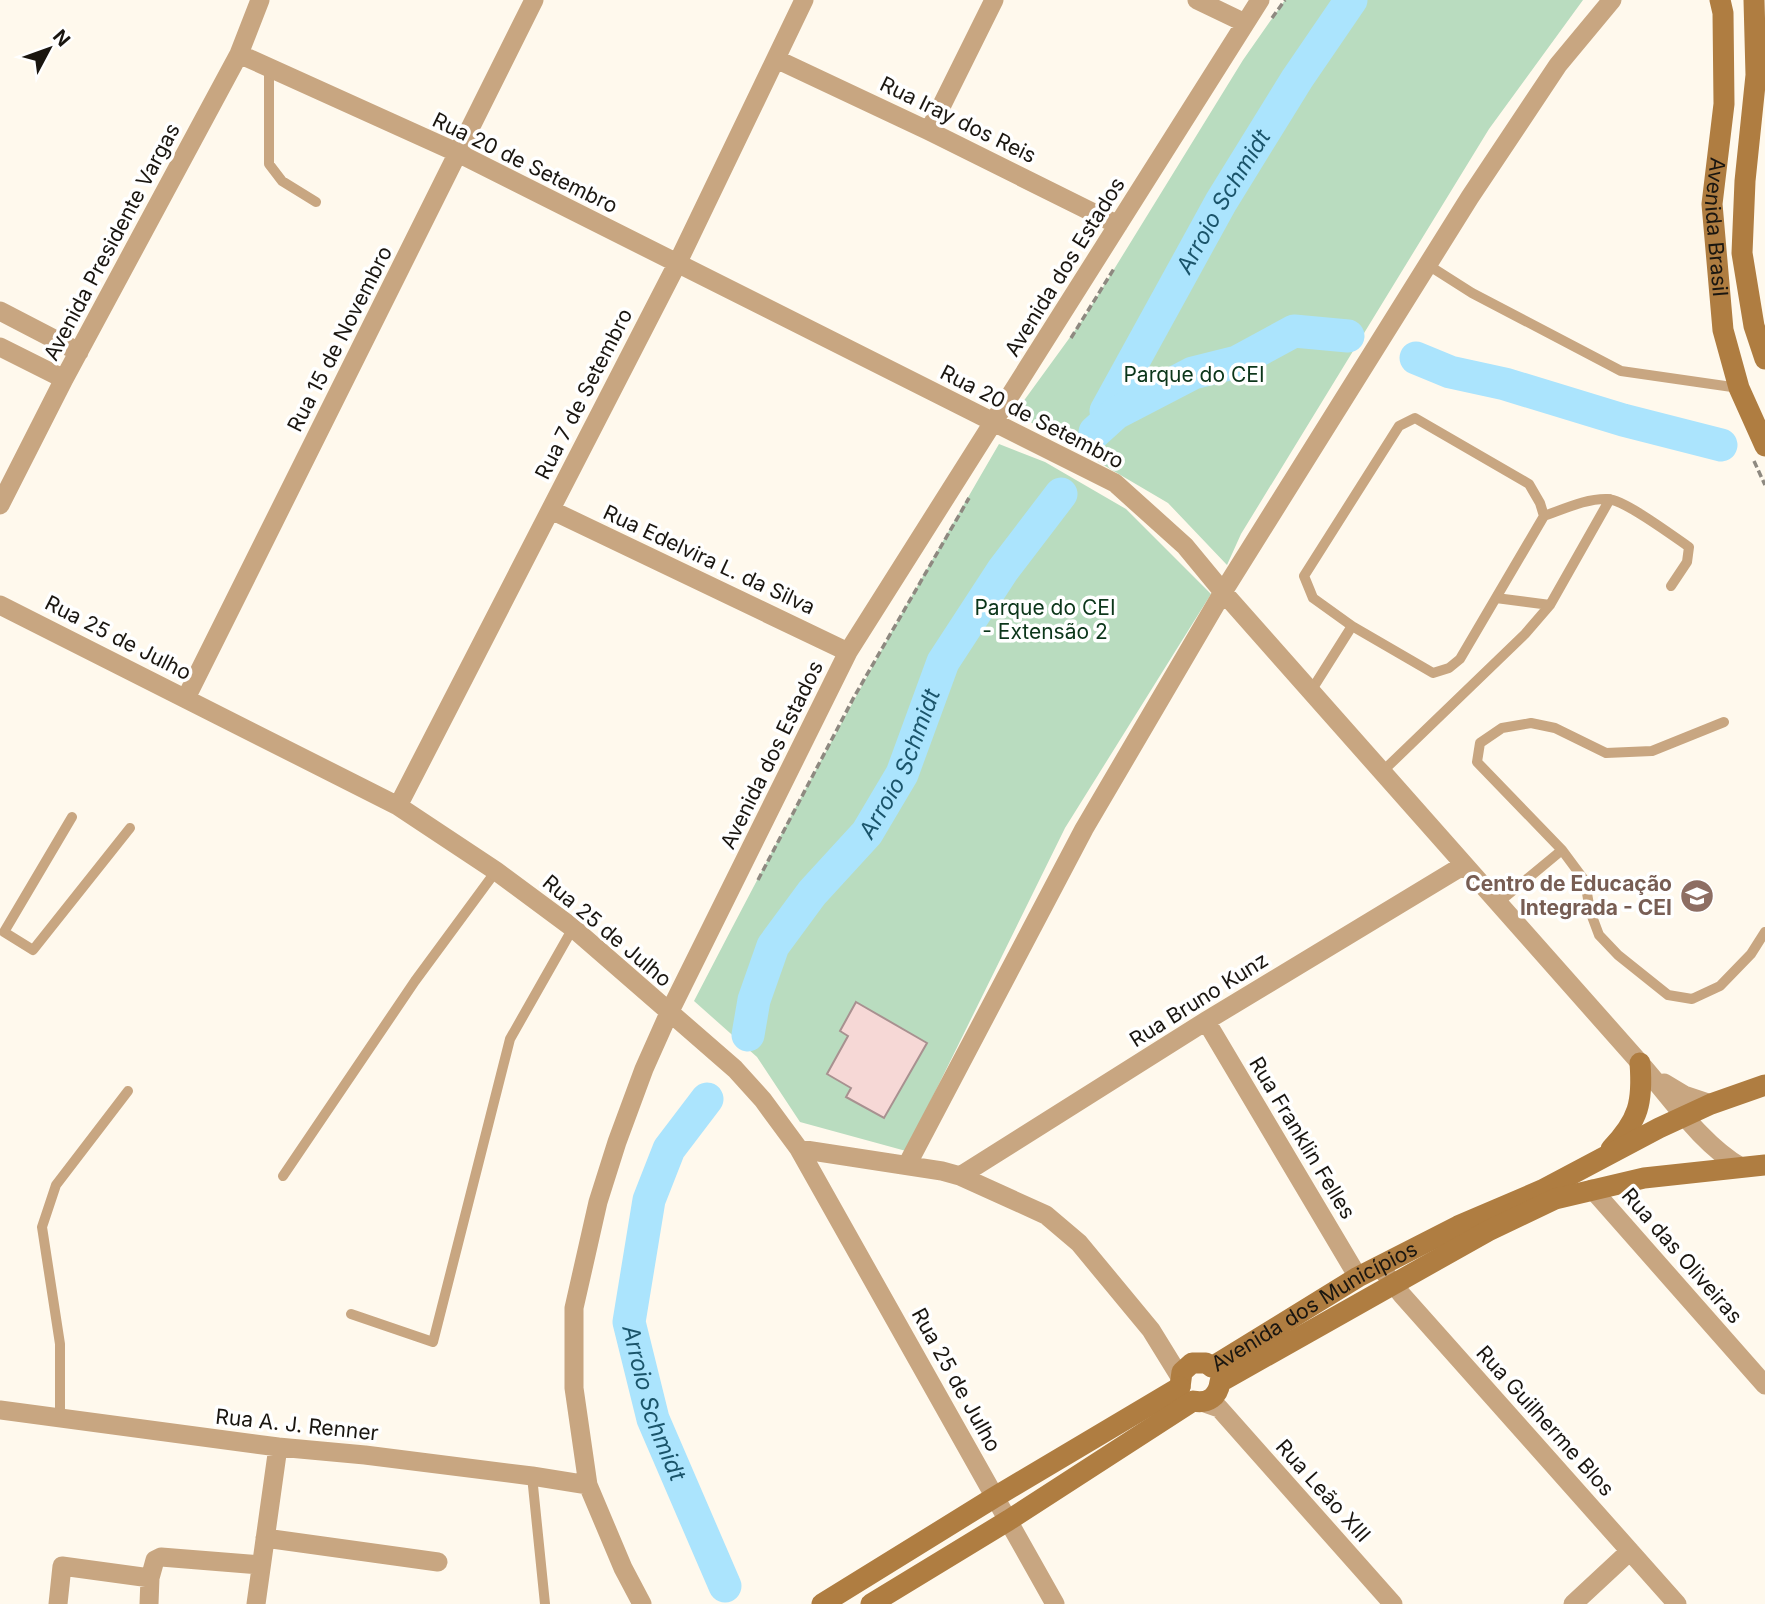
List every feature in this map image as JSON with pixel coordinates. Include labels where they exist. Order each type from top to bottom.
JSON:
[{"type":"main road","name":"Avenida Brasil","points":[[1720,0],[1723,13],[1724,104],[1712,204],[1723,330],[1739,388],[1765,446]]},
{"type":"main road","name":"Avenida Brasil","points":[[1754,0],[1756,75],[1745,181],[1742,253],[1754,326],[1765,359]]},
{"type":"main road","points":[[1605,1156],[1623,1137],[1638,1110],[1642,1091],[1640,1062]]},
{"type":"main road","name":"Avenida dos Municípios","points":[[871,1604],[1009,1520],[1359,1278],[1458,1226],[1542,1190],[1711,1104],[1765,1086]]},
{"type":"main road","name":"Avenida dos Municípios","points":[[822,1604],[995,1497],[1488,1231],[1555,1199],[1644,1178],[1765,1165]]},
{"type":"street","name":"Avenida Presidente Vargas","points":[[0,505],[64,379],[239,54],[260,0]]},
{"type":"street","name":"Rua 15 de Novembro","points":[[186,698],[534,0]]},
{"type":"street","name":"Rua 7 de Setembro","points":[[398,806],[677,264],[804,0]]},
{"type":"street","points":[[929,131],[994,0]]},
{"type":"street","points":[[1197,0],[1245,23]]},
{"type":"street","name":"Avenida dos Estados","points":[[642,1604],[623,1568],[588,1485],[574,1388],[574,1308],[598,1202],[645,1069],[669,1013],[848,652],[1260,0]]},
{"type":"street","points":[[907,1165],[1083,830],[1223,592],[1470,197],[1558,65],[1612,0]]},
{"type":"street","name":"Rua 20 de Setembro","points":[[239,54],[458,153],[1115,484],[1185,546],[1710,1145],[1741,1167]]},
{"type":"street","name":"Rua Iray dos Reis","points":[[776,59],[1118,225]]},
{"type":"street","points":[[0,311],[79,352]]},
{"type":"street","points":[[0,347],[64,379]]},
{"type":"street","name":"Rua Edelvira L. da Silva","points":[[551,510],[848,652]]},
{"type":"street","name":"Rua 25 de Julho","points":[[0,605],[398,806],[496,871],[573,928],[735,1069],[763,1100],[799,1149],[1055,1604]]},
{"type":"street","name":"Rua Bruno Kunz","points":[[960,1176],[1206,1021],[1464,865]]},
{"type":"street","name":"Rua Franklin Felles","points":[[1206,1021],[1359,1278]]},
{"type":"street","points":[[1640,1062],[1661,1081],[1685,1095],[1711,1104]]},
{"type":"street","name":"Rua Leão XIII","points":[[799,1149],[960,1176],[1046,1215],[1079,1243],[1151,1330],[1391,1603]]},
{"type":"street","name":"Rua das Oliveiras","points":[[1592,1189],[1765,1385]]},
{"type":"street","name":"Rua Guilherme Blos","points":[[1380,1266],[1393,1284],[1677,1604]]},
{"type":"street","name":"Rua A. J. Renner","points":[[0,1410],[588,1485]]},
{"type":"street","points":[[256,1604],[278,1447]]},
{"type":"street","points":[[265,1538],[438,1562]]},
{"type":"street","points":[[1573,1604],[1630,1551]]},
{"type":"street","points":[[149,1604],[150,1578],[155,1560],[161,1557],[261,1565]]},
{"type":"street","points":[[58,1604],[62,1566],[150,1578]]},
{"type":"lane","points":[[269,68],[269,164],[282,181],[316,202]]},
{"type":"lane","points":[[1428,265],[1472,293],[1621,371],[1739,388]]},
{"type":"lane","points":[[1544,516],[1529,484],[1415,418],[1399,426],[1391,437],[1304,576],[1312,598],[1352,626],[1433,673],[1449,668],[1460,659],[1544,516],[1588,501],[1611,499],[1649,519],[1689,547],[1687,562],[1671,586]]},
{"type":"lane","points":[[1382,771],[1525,634],[1550,605],[1611,499]]},
{"type":"lane","points":[[1496,598],[1550,605]]},
{"type":"lane","points":[[1311,691],[1352,626]]},
{"type":"lane","points":[[1724,722],[1652,751],[1606,753],[1555,728],[1531,723],[1502,728],[1480,743],[1477,762],[1562,850],[1585,881],[1590,911],[1599,935],[1618,955],[1668,995],[1692,999],[1720,986],[1751,954],[1765,932]]},
{"type":"lane","points":[[72,817],[1,934],[33,950],[130,828]]},
{"type":"lane","points":[[1498,903],[1562,850]]},
{"type":"lane","points":[[283,1177],[415,981],[496,871]]},
{"type":"lane","points":[[351,1314],[433,1342],[510,1039],[573,928]]},
{"type":"lane","points":[[60,1418],[60,1344],[42,1227],[56,1185],[128,1091]]},
{"type":"lane","points":[[532,1476],[545,1604]]},
{"type":"path","points":[[1271,20],[1285,0]]},
{"type":"path","points":[[1069,340],[1120,259]]},
{"type":"path","points":[[758,880],[854,697],[975,488]]},
{"type":"green space","name":"Parque do CEI","points":[[1285,0],[1583,0],[1489,129],[1241,534],[1227,565],[1168,503],[1015,413],[1084,318],[1243,60]]},
{"type":"green space","name":"Parque do CEI - Extensão 2","points":[[999,444],[1045,462],[1126,509],[1211,594],[1065,828],[906,1151],[800,1122],[757,1057],[694,1001],[843,721]]},
{"type":"building","points":[[856,1002],[927,1043],[884,1118],[846,1097],[851,1088],[827,1074],[848,1036],[840,1031]]},
{"type":"waterway","name":"Arroio Schmidt","points":[[1106,411],[1221,202],[1297,79],[1351,0]]},
{"type":"waterway","points":[[1095,432],[1116,413],[1193,373],[1237,362],[1294,331],[1348,336]]},
{"type":"waterway","points":[[1416,358],[1450,372],[1505,384],[1623,420],[1721,445]]},
{"type":"waterway","name":"Arroio Schmidt","points":[[748,1035],[754,1000],[773,946],[812,893],[867,833],[902,774],[943,662],[1003,570],[1061,494]]},
{"type":"waterway","name":"Arroio Schmidt","points":[[707,1099],[669,1149],[649,1200],[629,1322],[653,1419],[725,1586]]},
{"type":"place","name":"Centro de Educação Integrada - CEI","points":[[1697,896]]}]
